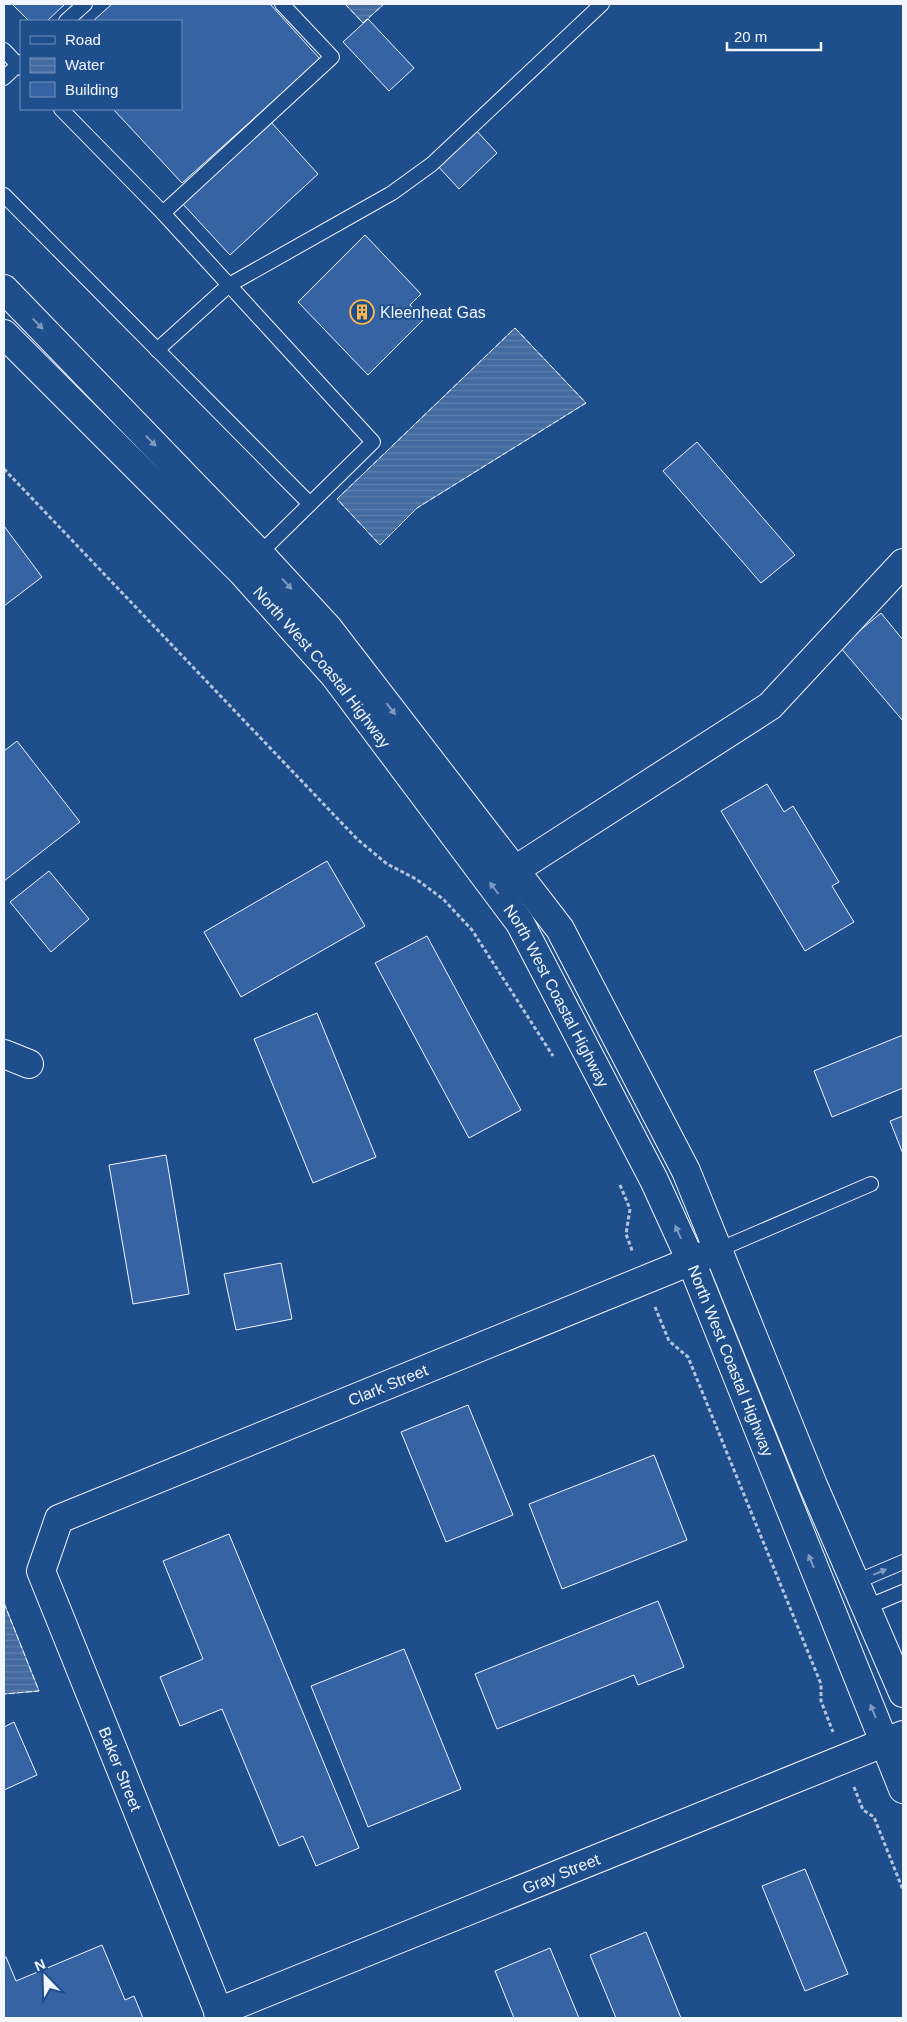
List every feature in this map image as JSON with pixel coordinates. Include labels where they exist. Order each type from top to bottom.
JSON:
[{"type":"main road","name":"North West Coastal Highway","points":[[4,289],[251,563],[520,923],[654,1180],[691,1261],[784,1496],[894,1738],[903,1789]]},
{"type":"main road","name":"North West Coastal Highway","points":[[4,334],[251,563],[328,628],[560,929],[686,1171],[813,1485],[903,1693]]},
{"type":"main road","points":[[515,870],[770,706],[903,563]]},
{"type":"main road","points":[[4,1054],[29,1064]]},
{"type":"main road","name":"Clark Street","points":[[59,1519],[718,1250]]},
{"type":"main road","name":"Baker Street","points":[[59,1519],[41,1571],[219,2015]]},
{"type":"main road","name":"Gray Street","points":[[219,2015],[894,1738]]},
{"type":"lane","points":[[67,20],[85,4]]},
{"type":"lane","points":[[163,213],[332,57],[282,4]]},
{"type":"lane","points":[[157,350],[230,285],[392,193],[432,164],[602,4]]},
{"type":"lane","points":[[4,50],[20,65],[4,78]]},
{"type":"lane","points":[[62,110],[163,213],[374,442],[251,563]]},
{"type":"lane","points":[[4,195],[310,504]]},
{"type":"lane","points":[[718,1250],[871,1184]]},
{"type":"lane","points":[[856,1582],[903,1562]]},
{"type":"lane","points":[[867,1607],[903,1592]]},
{"type":"path","points":[[4,469],[357,839],[387,864],[416,879],[444,899],[472,930],[556,1061]]},
{"type":"path","points":[[619,1182],[630,1209],[626,1234],[629,1244]]},
{"type":"path","points":[[664,1328],[669,1341],[688,1357],[821,1684],[821,1701],[830,1722]]},
{"type":"path","points":[[860,1804],[863,1810],[874,1816],[903,1890]]},
{"type":"water","points":[[345,4],[384,4],[363,23]]},
{"type":"water","points":[[515,328],[586,403],[417,508],[380,545],[337,499]]},
{"type":"water","points":[[4,1603],[39,1691],[4,1694]]},
{"type":"building","points":[[12,4],[65,4],[48,20],[28,20]]},
{"type":"building","points":[[112,4],[270,4],[320,59],[182,183],[114,110],[182,110],[182,20],[94,20]]},
{"type":"building","points":[[368,19],[414,68],[389,91],[343,42]]},
{"type":"building","points":[[270,121],[318,174],[230,255],[181,202]]},
{"type":"building","points":[[474,128],[497,153],[459,189],[436,164]]},
{"type":"building","name":"Kleenheat Gas","points":[[365,235],[421,294],[410,305],[424,319],[368,375],[298,302]]},
{"type":"building","points":[[697,442],[795,555],[761,583],[663,471]]},
{"type":"building","points":[[4,526],[42,577],[4,606]]},
{"type":"building","points":[[881,613],[903,640],[903,721],[840,647]]},
{"type":"building","points":[[17,741],[80,822],[4,881],[4,751]]},
{"type":"building","points":[[767,784],[784,812],[793,806],[839,882],[832,886],[854,922],[805,951],[721,811]]},
{"type":"building","points":[[327,861],[365,926],[241,997],[204,932]]},
{"type":"building","points":[[49,871],[89,919],[51,952],[10,902]]},
{"type":"building","points":[[427,936],[521,1110],[469,1138],[375,963]]},
{"type":"building","points":[[317,1013],[376,1157],[313,1183],[254,1039]]},
{"type":"building","points":[[903,1035],[903,1088],[832,1117],[814,1071]]},
{"type":"building","points":[[903,1116],[903,1154],[890,1121]]},
{"type":"building","points":[[166,1155],[189,1294],[133,1304],[109,1165]]},
{"type":"building","points":[[281,1263],[292,1319],[236,1330],[224,1274]]},
{"type":"building","points":[[468,1405],[513,1515],[446,1542],[401,1432]]},
{"type":"building","points":[[654,1455],[687,1540],[562,1589],[529,1504]]},
{"type":"building","points":[[229,1534],[359,1848],[316,1866],[303,1836],[279,1846],[222,1709],[180,1726],[160,1677],[203,1659],[163,1561]]},
{"type":"building","points":[[658,1601],[684,1667],[638,1685],[634,1675],[497,1729],[475,1674]]},
{"type":"building","points":[[404,1649],[461,1789],[368,1827],[311,1686]]},
{"type":"building","points":[[14,1722],[37,1775],[4,1790],[4,1727]]},
{"type":"building","points":[[805,1869],[848,1974],[805,1991],[762,1886]]},
{"type":"building","points":[[646,1932],[681,2018],[616,2018],[590,1955]]},
{"type":"building","points":[[102,1945],[125,2000],[134,1996],[143,2018],[4,2018],[4,1957],[6,1957],[16,1981]]},
{"type":"building","points":[[550,1948],[579,2018],[514,2018],[495,1971]]},
{"type":"fence","points":[[345,4],[363,23],[384,4]]},
{"type":"fence","points":[[515,328],[586,403],[417,508],[380,545],[337,499],[515,328]]},
{"type":"fence","points":[[4,1603],[39,1691],[4,1694]]},
{"type":"place","name":"Kleenheat Gas","points":[[362,312]]}]
